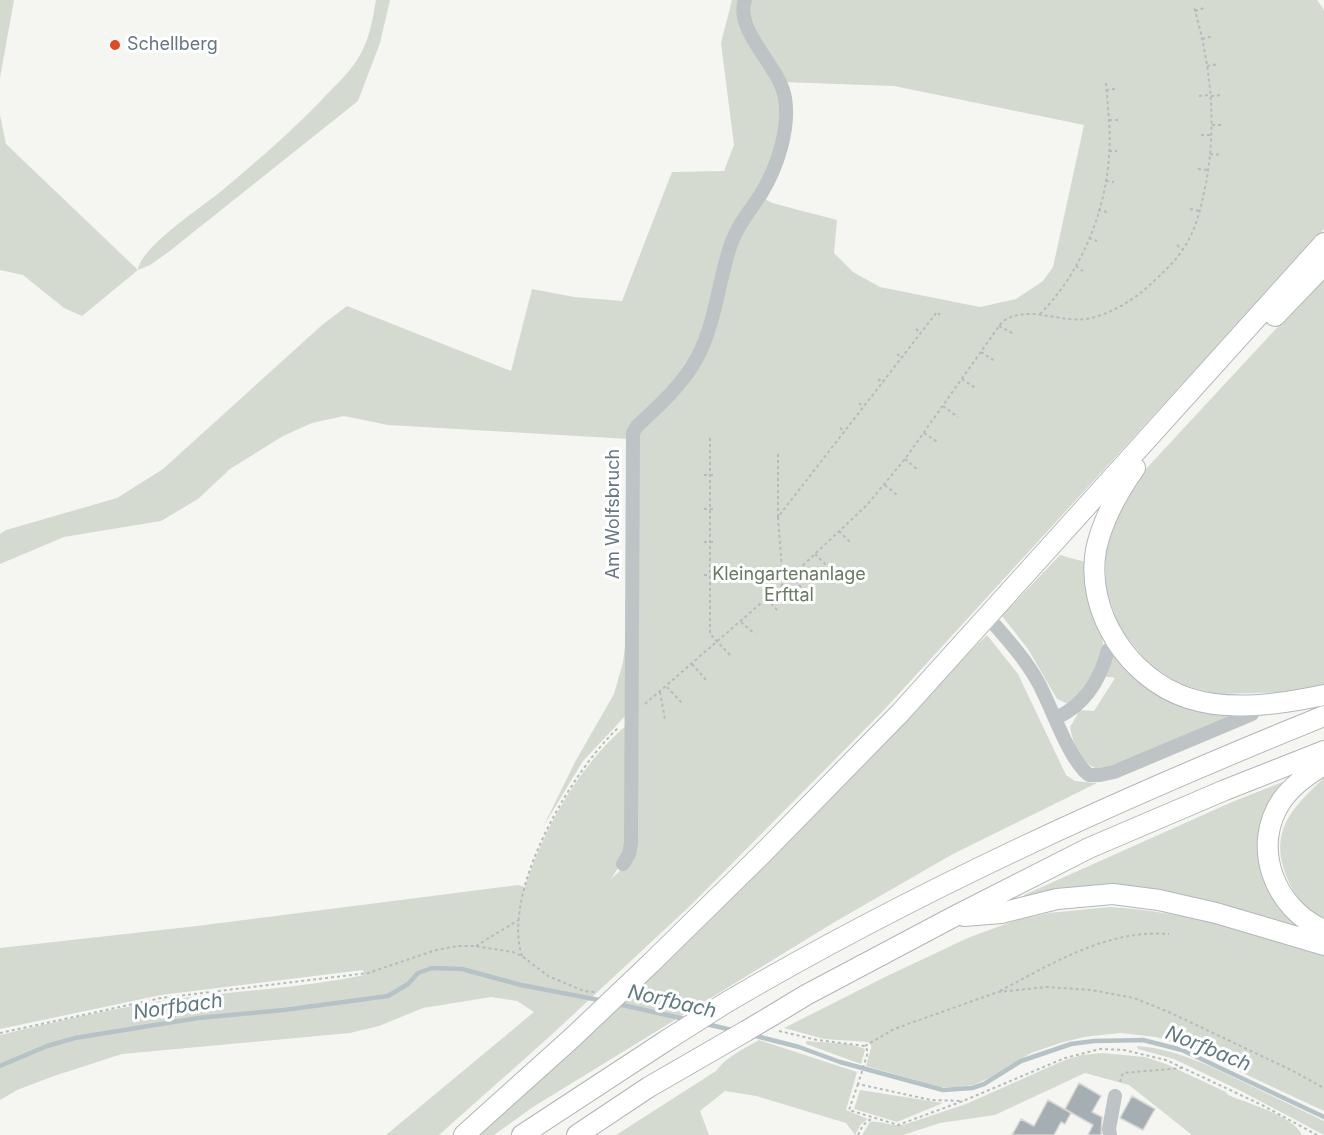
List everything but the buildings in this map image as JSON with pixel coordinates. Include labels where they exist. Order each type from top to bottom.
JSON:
[{"type":"highway","points":[[464,1135],[651,963],[832,784],[900,712],[1324,243]]},
{"type":"highway","points":[[1324,265],[1143,458],[1118,496],[1100,534],[1095,571],[1100,607],[1118,644],[1144,672],[1173,692],[1188,698],[1229,705],[1286,702],[1324,694]]},
{"type":"highway","points":[[522,1135],[727,1002],[930,891],[1077,820],[1324,716]]},
{"type":"highway","points":[[577,1135],[649,1087],[711,1051],[773,1022],[806,995],[955,916],[1089,848],[1324,751]]},
{"type":"highway","points":[[1324,765],[1291,789],[1281,801],[1274,815],[1268,839],[1268,866],[1278,890],[1292,908],[1313,926],[1324,930]]},
{"type":"highway","points":[[955,916],[1001,913],[1058,899],[1113,894],[1159,900],[1216,913],[1324,945]]},
{"type":"lane","name":"Am Wolfsbruch","points":[[623,864],[632,843],[633,433],[637,426],[676,388],[696,358],[711,322],[735,232],[768,181],[781,145],[785,98],[774,70],[744,22],[742,10],[745,0]]},
{"type":"lane","points":[[987,616],[1022,656],[1038,682],[1077,763],[1089,775],[1114,772],[1252,714]]},
{"type":"lane","points":[[1056,718],[1069,712],[1083,700],[1095,684],[1108,650]]},
{"type":"lane","points":[[1110,1135],[1115,1096]]},
{"type":"path","points":[[522,956],[518,942],[520,919],[526,879],[531,864],[549,827],[590,758],[607,739],[767,599],[816,554],[885,484],[999,326],[1016,315],[1030,313],[1072,321],[1095,317],[1114,310],[1125,305],[1144,290],[1183,250],[1200,211],[1212,135],[1211,96],[1207,66],[1194,9],[1204,8]]},
{"type":"path","points":[[1202,39],[1213,36]]},
{"type":"path","points":[[1207,66],[1219,64]]},
{"type":"path","points":[[1039,315],[1064,287],[1076,266],[1089,238],[1098,210],[1106,181],[1109,151],[1106,83]]},
{"type":"path","points":[[1106,90],[1115,89]]},
{"type":"path","points":[[1199,96],[1222,95]]},
{"type":"path","points":[[1109,120],[1118,120]]},
{"type":"path","points":[[1212,125],[1224,125]]},
{"type":"path","points":[[1201,135],[1212,135]]},
{"type":"path","points":[[1109,151],[1117,151]]},
{"type":"path","points":[[1210,154],[1222,155]]},
{"type":"path","points":[[1198,170],[1208,170]]},
{"type":"path","points":[[1106,181],[1113,182]]},
{"type":"path","points":[[1190,209],[1200,211]]},
{"type":"path","points":[[1098,210],[1107,212]]},
{"type":"path","points":[[1089,238],[1097,241]]},
{"type":"path","points":[[1177,245],[1183,250]]},
{"type":"path","points":[[1076,266],[1083,271]]},
{"type":"path","points":[[778,517],[902,357],[920,338],[921,333],[937,312],[940,315]]},
{"type":"path","points":[[999,326],[1014,334]]},
{"type":"path","points":[[916,329],[921,333]]},
{"type":"path","points":[[981,351],[995,361]]},
{"type":"path","points":[[897,354],[902,357]]},
{"type":"path","points":[[899,361],[903,364]]},
{"type":"path","points":[[878,379],[883,383]]},
{"type":"path","points":[[962,379],[977,389]]},
{"type":"path","points":[[880,386],[883,389]]},
{"type":"path","points":[[859,403],[863,407]]},
{"type":"path","points":[[943,406],[958,417]]},
{"type":"path","points":[[861,411],[864,414]]},
{"type":"path","points":[[840,428],[845,432]]},
{"type":"path","points":[[924,433],[939,443]]},
{"type":"path","points":[[842,435],[845,438]]},
{"type":"path","points":[[710,438],[712,442],[710,458],[712,475],[710,634],[731,657]]},
{"type":"path","points":[[821,453],[826,463]]},
{"type":"path","points":[[778,454],[778,517],[783,584]]},
{"type":"path","points":[[704,458],[710,458]]},
{"type":"path","points":[[905,459],[918,470]]},
{"type":"path","points":[[704,475],[712,475]]},
{"type":"path","points":[[885,484],[897,495]]},
{"type":"path","points":[[704,509],[714,509]]},
{"type":"path","points":[[839,531],[850,542]]},
{"type":"path","points":[[704,542],[712,542]]},
{"type":"path","points":[[816,554],[826,566]]},
{"type":"path","points":[[704,575],[712,575]]},
{"type":"path","points":[[791,576],[802,588]]},
{"type":"path","points":[[767,599],[778,611]]},
{"type":"path","points":[[705,608],[710,608]]},
{"type":"path","points":[[741,622],[755,634]]},
{"type":"path","points":[[692,664],[706,680]]},
{"type":"path","points":[[667,687],[682,703]]},
{"type":"path","points":[[660,692],[665,719]]},
{"type":"path","points":[[475,946],[520,919]]},
{"type":"path","points":[[773,1022],[817,1040],[865,1046],[894,1029],[998,992],[1069,955],[1106,941],[1147,932],[1169,934]]},
{"type":"path","points":[[0,1033],[161,998],[368,973],[436,950],[458,946],[505,950],[522,956],[548,976],[584,991],[600,992]]},
{"type":"path","points":[[998,992],[1047,987],[1091,990],[1134,998],[1229,1040],[1324,1088]]},
{"type":"path","points":[[639,999],[693,1010]]},
{"type":"path","points":[[865,1046],[868,1052],[849,1110],[898,1125],[963,1101],[1065,1058],[1101,1049],[1144,1054],[1185,1068],[1317,1135]]},
{"type":"path","points":[[1121,1078],[1123,1073],[1185,1068]]},
{"type":"path","points":[[858,1082],[931,1100],[963,1101]]},
{"type":"path","points":[[858,1135],[863,1125],[872,1118]]},
{"type":"path","points":[[1307,1135],[1309,1129]]},
{"type":"green space","points":[[0,0],[14,0],[0,78]]},
{"type":"green space","points":[[376,0],[390,0],[380,43],[358,101],[171,250],[150,265],[138,270],[149,251],[160,240],[262,156],[343,78],[364,47],[371,27]]},
{"type":"green space","points":[[732,0],[742,0],[771,71],[782,107],[776,147],[688,365],[629,439],[388,425],[344,416],[312,423],[283,436],[230,469],[198,499],[161,521],[64,537],[0,564],[0,534],[6,530],[117,498],[163,469],[322,325],[347,306],[511,371],[532,289],[574,297],[622,301],[672,172],[724,171],[734,145],[721,43]]},
{"type":"green space","name":"Kleingartenanlage Erfttal","points":[[747,0],[1317,0],[1324,10],[1324,229],[883,711],[691,905],[548,1038],[439,1135],[386,1135],[534,1012],[517,1001],[491,997],[423,1008],[379,1026],[350,1033],[122,1054],[54,1076],[17,1090],[0,1100],[0,1035],[80,1016],[161,1001],[314,984],[364,975],[363,970],[161,995],[0,1029],[0,948],[197,926],[518,885],[525,887],[542,842],[566,798],[594,758],[628,724],[625,857],[611,879],[634,858],[638,434],[686,379],[736,240],[763,198],[772,203],[837,220],[834,253],[853,272],[880,287],[980,307],[1016,299],[1043,281],[1053,267],[1084,125],[894,86],[782,82],[750,27]]},
{"type":"green space","points":[[0,115],[6,144],[138,270],[82,316],[64,308],[23,275],[0,270]]},
{"type":"green space","points":[[1324,277],[1324,686],[1297,692],[1216,694],[1176,683],[1147,662],[1120,629],[1106,590],[1105,553],[1116,515],[1144,471]]},
{"type":"green space","points":[[1060,555],[1089,563],[1104,649],[1088,688],[1068,704],[1057,699],[1028,649],[1002,616]]},
{"type":"green space","points":[[628,624],[628,713],[583,761],[543,827],[575,762],[614,694],[623,662]]},
{"type":"green space","points":[[987,635],[1018,674],[1066,775],[1075,781],[1097,783],[953,854],[833,923],[533,1107],[494,1135],[472,1135]]},
{"type":"green space","points":[[1112,651],[1126,668],[1246,713],[1109,769],[1093,767],[1078,751],[1070,727],[1080,710],[1094,711],[1115,678],[1103,676]]},
{"type":"green space","points":[[1324,778],[1324,924],[1310,914],[1293,890],[1281,856],[1281,841],[1290,816],[1299,803]]},
{"type":"green space","points":[[1290,779],[1263,860],[1323,935],[1232,909],[1025,898],[1024,895],[1232,802]]},
{"type":"green space","points":[[1109,907],[1191,918],[1324,951],[1324,1111],[1185,1046],[1156,1037],[1120,1033],[1084,1037],[1031,1053],[973,1085],[940,1087],[866,1066],[871,1048],[868,1042],[824,1039],[784,1028],[970,937],[1014,921],[1049,913]]},
{"type":"green space","points":[[759,1040],[857,1072],[846,1110],[868,1119],[861,1124],[855,1135],[846,1123],[756,1096],[725,1091],[700,1111],[709,1135],[616,1135],[716,1071],[730,1057]]},
{"type":"green space","points":[[806,1041],[848,1044],[865,1050],[861,1064],[806,1044]]},
{"type":"green space","points":[[1137,1046],[1176,1054],[1225,1073],[1324,1121],[1324,1135],[1174,1059],[1138,1049]]},
{"type":"green space","points":[[1102,1053],[1145,1057],[1166,1064],[1228,1095],[1289,1121],[1302,1135],[1192,1135],[1129,1085],[1085,1073],[995,1115],[940,1123],[903,1135],[862,1135],[870,1122],[906,1124],[966,1104],[1065,1060]]},
{"type":"green space","points":[[860,1090],[943,1103],[897,1122],[854,1109]]},
{"type":"waterway","name":"Norfbach","points":[[0,1066],[47,1046],[75,1038],[198,1018],[284,1010],[388,996],[408,984],[418,973],[432,968],[462,969],[521,985],[604,1001]]},
{"type":"waterway","name":"Norfbach","points":[[618,1004],[689,1020]]},
{"type":"waterway","name":"Norfbach","points":[[706,1024],[732,1030]]},
{"type":"waterway","name":"Norfbach","points":[[752,1035],[943,1090],[972,1088],[984,1084],[1021,1061],[1071,1044],[1143,1040],[1182,1050],[1324,1117]]},
{"type":"place","name":"Schellberg","points":[[115,45]]}]
